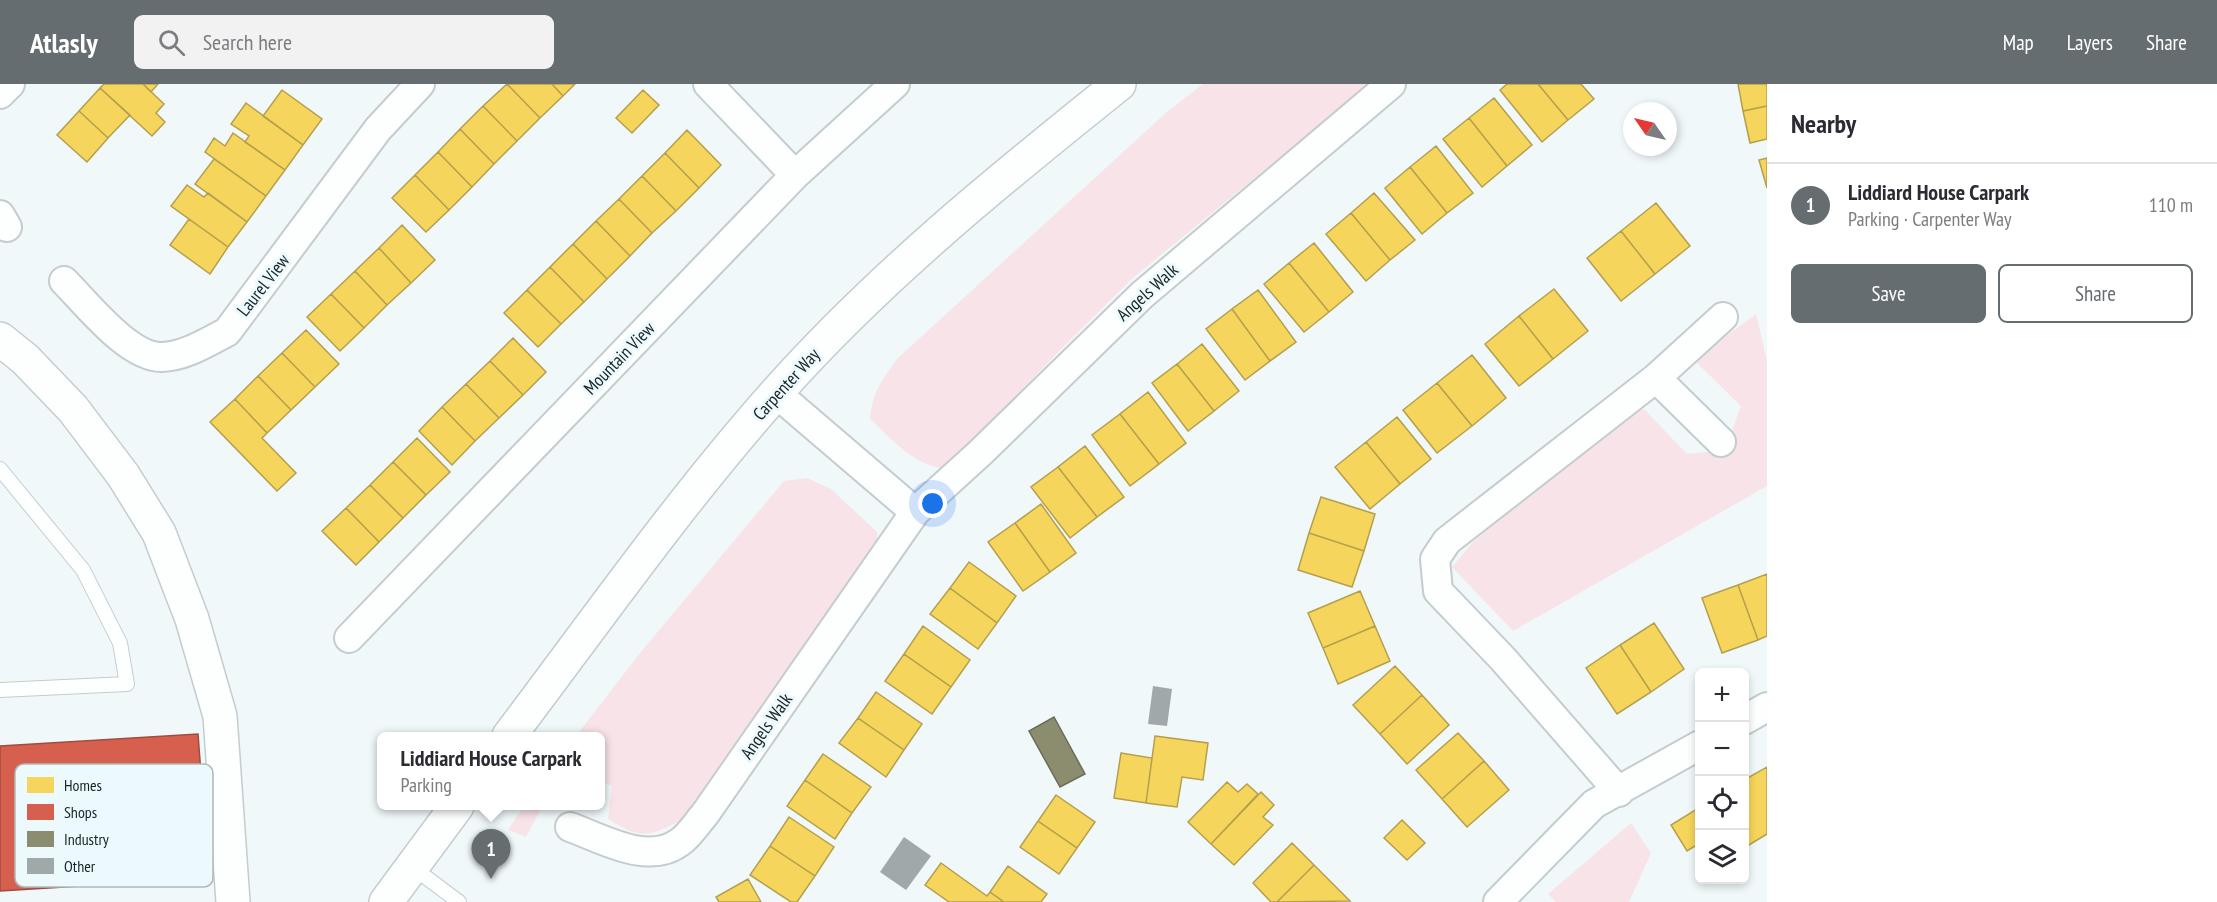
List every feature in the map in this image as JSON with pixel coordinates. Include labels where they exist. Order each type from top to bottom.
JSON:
[{"type":"street","points":[[0,94],[10,84]]},
{"type":"street","name":"Laurel View","points":[[64,281],[134,349],[161,357],[190,351],[227,332],[378,129],[420,84]]},
{"type":"street","points":[[708,84],[795,175]]},
{"type":"street","name":"Mountain View","points":[[349,638],[795,175],[895,84]]},
{"type":"street","name":"Carpenter Way","points":[[512,732],[673,519],[776,393],[866,299],[960,216],[1119,84]]},
{"type":"street","name":"Angels Walk","points":[[570,827],[637,851],[661,852],[681,842],[705,814],[915,512],[980,453],[1142,295],[1390,84]]},
{"type":"street","points":[[1619,792],[1503,659],[1438,591],[1435,560],[1447,541],[1656,378],[1723,317]]},
{"type":"street","points":[[0,339],[25,359],[73,409],[123,475],[159,533],[192,619],[220,716],[233,902]]},
{"type":"street","points":[[1656,378],[1721,442]]},
{"type":"street","points":[[776,393],[915,512]]},
{"type":"street","points":[[1749,717],[1767,707]]},
{"type":"street","points":[[1498,902],[1594,804],[1695,748]]},
{"type":"street","points":[[386,902],[454,810]]},
{"type":"lane","points":[[0,690],[127,684],[120,643],[83,570],[2,472]]},
{"type":"lane","points":[[411,866],[459,902]]},
{"type":"shaded area","points":[[1203,84],[1369,84],[1134,277],[1061,349],[958,457],[941,468],[920,461],[902,449],[870,419],[873,401],[879,386],[898,358],[1168,111]]},
{"type":"shaded area","points":[[1756,314],[1767,361],[1767,486],[1513,631],[1452,567],[1473,542],[1630,410],[1645,410],[1687,454],[1725,450],[1741,406],[1694,360]]},
{"type":"shaded area","points":[[807,478],[831,489],[877,532],[877,540],[681,820],[660,830],[644,834],[619,826],[608,819],[612,786],[605,783],[605,732],[579,732],[640,653],[784,481]]},
{"type":"shaded area","points":[[521,810],[540,810],[526,837],[508,830]]},
{"type":"shaded area","points":[[1631,823],[1651,853],[1629,902],[1556,902],[1548,894]]},
{"type":"building: Homes","points":[[104,84],[143,84],[164,104],[156,113],[165,122],[152,136],[100,88]]},
{"type":"building: Homes","points":[[143,84],[158,84],[151,92]]},
{"type":"building: Homes","points":[[507,84],[540,118],[517,141],[483,106]]},
{"type":"building: Homes","points":[[507,84],[552,84],[563,96],[540,118]]},
{"type":"building: Homes","points":[[552,84],[575,84],[563,96]]},
{"type":"building: Homes","points":[[1507,84],[1538,84],[1568,120],[1542,142],[1500,90]]},
{"type":"building: Homes","points":[[1538,84],[1581,84],[1594,99],[1568,120]]},
{"type":"building: Homes","points":[[1738,84],[1767,84],[1767,106],[1743,111]]},
{"type":"building: Homes","points":[[100,88],[130,115],[108,138],[79,111]]},
{"type":"building: Homes","points":[[282,90],[322,119],[303,145],[263,116]]},
{"type":"building: Homes","points":[[643,90],[659,105],[632,133],[616,118]]},
{"type":"building: Homes","points":[[1494,98],[1532,145],[1507,166],[1469,118]]},
{"type":"building: Homes","points":[[246,103],[303,145],[285,170],[245,142],[249,136],[231,124]]},
{"type":"building: Homes","points":[[483,106],[517,141],[494,164],[460,129]]},
{"type":"building: Homes","points":[[1767,106],[1767,139],[1750,143],[1743,111]]},
{"type":"building: Homes","points":[[79,111],[108,138],[87,162],[57,135]]},
{"type":"building: Homes","points":[[1469,118],[1507,166],[1482,187],[1443,139]]},
{"type":"building: Homes","points":[[460,129],[494,164],[472,187],[438,152]]},
{"type":"building: Homes","points":[[687,130],[721,165],[699,188],[665,153]]},
{"type":"building: Homes","points":[[233,133],[285,170],[266,196],[205,152],[214,138],[225,146]]},
{"type":"building: Homes","points":[[1436,146],[1473,193],[1447,213],[1410,167]]},
{"type":"building: Homes","points":[[438,152],[472,187],[449,210],[415,175]]},
{"type":"building: Homes","points":[[665,153],[699,188],[676,211],[642,176]]},
{"type":"building: Homes","points":[[1767,158],[1767,188],[1759,160]]},
{"type":"building: Homes","points":[[214,159],[266,196],[247,222],[195,184]]},
{"type":"building: Homes","points":[[1410,167],[1447,213],[1422,234],[1385,188]]},
{"type":"building: Homes","points":[[415,175],[449,210],[426,232],[392,198]]},
{"type":"building: Homes","points":[[642,176],[676,211],[652,233],[619,199]]},
{"type":"building: Homes","points":[[187,185],[204,197],[208,193],[247,222],[228,247],[171,206]]},
{"type":"building: Homes","points":[[1374,193],[1415,240],[1390,260],[1351,213]]},
{"type":"building: Homes","points":[[619,199],[652,233],[630,256],[596,221]]},
{"type":"building: Homes","points":[[1656,203],[1690,246],[1655,274],[1621,231]]},
{"type":"building: Homes","points":[[1351,213],[1390,260],[1366,281],[1326,234]]},
{"type":"building: Homes","points":[[189,219],[228,247],[210,274],[170,245]]},
{"type":"building: Homes","points":[[596,221],[630,256],[607,279],[573,244]]},
{"type":"building: Homes","points":[[402,225],[435,260],[411,283],[379,248]]},
{"type":"building: Homes","points":[[1621,231],[1655,274],[1621,301],[1587,258]]},
{"type":"building: Homes","points":[[1314,243],[1353,292],[1329,312],[1289,263]]},
{"type":"building: Homes","points":[[573,244],[607,279],[584,302],[550,267]]},
{"type":"building: Homes","points":[[379,248],[411,283],[387,305],[355,271]]},
{"type":"building: Homes","points":[[1289,263],[1329,312],[1304,332],[1264,284]]},
{"type":"building: Homes","points":[[550,267],[584,302],[561,324],[527,290]]},
{"type":"building: Homes","points":[[355,271],[387,305],[364,328],[331,294]]},
{"type":"building: Homes","points":[[1554,289],[1588,331],[1553,359],[1519,316]]},
{"type":"building: Homes","points":[[527,290],[561,324],[538,347],[504,313]]},
{"type":"building: Homes","points":[[1258,290],[1296,342],[1270,361],[1232,309]]},
{"type":"building: Homes","points":[[331,294],[364,328],[340,351],[307,317]]},
{"type":"building: Homes","points":[[1232,309],[1270,361],[1245,380],[1206,329]]},
{"type":"building: Homes","points":[[1519,316],[1553,359],[1519,386],[1485,344]]},
{"type":"building: Homes","points":[[306,330],[339,364],[315,387],[282,353]]},
{"type":"building: Homes","points":[[513,338],[546,372],[523,395],[490,361]]},
{"type":"building: Homes","points":[[1202,344],[1239,391],[1214,411],[1177,364]]},
{"type":"building: Homes","points":[[282,353],[315,387],[291,410],[258,376]]},
{"type":"building: Homes","points":[[1472,355],[1506,398],[1472,426],[1437,383]]},
{"type":"building: Homes","points":[[490,361],[523,395],[499,418],[466,384]]},
{"type":"building: Homes","points":[[1177,364],[1214,411],[1188,431],[1152,383]]},
{"type":"building: Homes","points":[[258,376],[291,410],[267,433],[235,399]]},
{"type":"building: Homes","points":[[1437,383],[1472,426],[1437,453],[1403,410]]},
{"type":"building: Homes","points":[[466,384],[499,418],[475,441],[442,407]]},
{"type":"building: Homes","points":[[1148,392],[1186,443],[1159,464],[1120,414]]},
{"type":"building: Homes","points":[[235,399],[267,433],[262,438],[296,473],[277,491],[210,422]]},
{"type":"building: Homes","points":[[442,407],[475,441],[452,465],[419,431]]},
{"type":"building: Homes","points":[[1120,414],[1159,464],[1130,486],[1092,435]]},
{"type":"building: Homes","points":[[1397,417],[1431,459],[1400,484],[1366,442]]},
{"type":"building: Homes","points":[[417,438],[450,472],[426,495],[393,462]]},
{"type":"building: Homes","points":[[1366,442],[1400,484],[1370,509],[1335,467]]},
{"type":"building: Homes","points":[[1085,446],[1124,497],[1097,517],[1058,467]]},
{"type":"building: Homes","points":[[393,462],[426,495],[403,518],[370,485]]},
{"type":"building: Homes","points":[[1058,467],[1097,517],[1070,538],[1031,487]]},
{"type":"building: Homes","points":[[370,485],[403,518],[379,542],[346,508]]},
{"type":"building: Homes","points":[[1321,497],[1375,514],[1364,551],[1309,533]]},
{"type":"building: Homes","points":[[1041,504],[1076,553],[1050,572],[1015,523]]},
{"type":"building: Homes","points":[[346,508],[379,542],[356,565],[322,531]]},
{"type":"building: Homes","points":[[1015,523],[1050,572],[1023,591],[988,542]]},
{"type":"building: Homes","points":[[1309,533],[1364,551],[1352,587],[1298,570]]},
{"type":"building: Homes","points":[[969,562],[1016,596],[997,623],[950,588]]},
{"type":"building: Homes","points":[[1767,574],[1767,636],[1758,640],[1738,585]]},
{"type":"building: Homes","points":[[1738,585],[1758,640],[1722,653],[1702,598]]},
{"type":"building: Homes","points":[[950,588],[997,623],[978,649],[930,614]]},
{"type":"building: Homes","points":[[1360,591],[1375,626],[1323,648],[1308,613]]},
{"type":"building: Homes","points":[[1654,623],[1684,669],[1651,692],[1620,645]]},
{"type":"building: Homes","points":[[923,626],[970,660],[951,687],[904,654]]},
{"type":"building: Homes","points":[[1375,626],[1390,661],[1338,684],[1323,648]]},
{"type":"building: Homes","points":[[1620,645],[1651,692],[1617,714],[1586,668]]},
{"type":"building: Homes","points":[[904,654],[951,687],[932,714],[885,681]]},
{"type":"building: Homes","points":[[1395,666],[1422,695],[1380,734],[1353,705]]},
{"type":"building: Homes","points":[[876,692],[922,724],[904,750],[858,718]]},
{"type":"building: Homes","points":[[1422,695],[1449,725],[1407,764],[1380,734]]},
{"type":"building: Homes","points":[[858,718],[904,750],[886,777],[839,743]]},
{"type":"building: Homes","points":[[1458,733],[1484,761],[1442,799],[1416,770]]},
{"type":"building: Homes","points":[[1155,736],[1208,743],[1203,780],[1182,777],[1177,807],[1146,803]]},
{"type":"building: Homes","points":[[1121,753],[1152,758],[1146,803],[1114,798]]},
{"type":"building: Homes","points":[[823,754],[871,787],[852,813],[805,780]]},
{"type":"building: Homes","points":[[1484,761],[1509,790],[1467,827],[1442,799]]},
{"type":"building: Homes","points":[[1767,767],[1767,834],[1749,845],[1749,830],[1749,777]]},
{"type":"building: Homes","points":[[805,780],[852,813],[835,839],[787,806]]},
{"type":"building: Homes","points":[[1227,782],[1238,792],[1247,784],[1258,794],[1211,844],[1188,822]]},
{"type":"building: Homes","points":[[1261,792],[1274,805],[1263,817],[1273,825],[1234,865],[1211,844]]},
{"type":"building: Homes","points":[[1056,795],[1095,822],[1077,848],[1038,821]]},
{"type":"building: Homes","points":[[1695,810],[1695,846],[1687,851],[1671,825]]},
{"type":"building: Homes","points":[[789,817],[834,847],[815,876],[770,846]]},
{"type":"building: Homes","points":[[1402,820],[1425,843],[1407,860],[1384,838]]},
{"type":"building: Homes","points":[[1038,821],[1077,848],[1059,874],[1020,847]]},
{"type":"building: Homes","points":[[1292,843],[1314,865],[1277,902],[1271,902],[1253,883]]},
{"type":"building: Homes","points":[[770,846],[815,876],[797,902],[791,902],[750,875]]},
{"type":"building: Homes","points":[[941,863],[987,896],[990,892],[1004,902],[949,902],[925,885]]},
{"type":"building: Homes","points":[[1314,865],[1350,901],[1277,902]]},
{"type":"building: Homes","points":[[1008,866],[1047,894],[1041,902],[1004,902],[990,892]]},
{"type":"building: Homes","points":[[748,879],[761,902],[719,902],[716,897]]},
{"type":"building: Shops","points":[[198,734],[200,764],[15,764],[15,887],[64,887],[0,891],[0,746]]},
{"type":"building: Industry","points":[[1054,717],[1085,774],[1060,787],[1029,731]]},
{"type":"building: Other","points":[[1153,686],[1172,689],[1167,726],[1148,724]]},
{"type":"building: Other","points":[[904,837],[931,856],[906,890],[880,872]]},
{"type":"place","name":"Liddiard House Carpark","points":[[491,879]]}]
